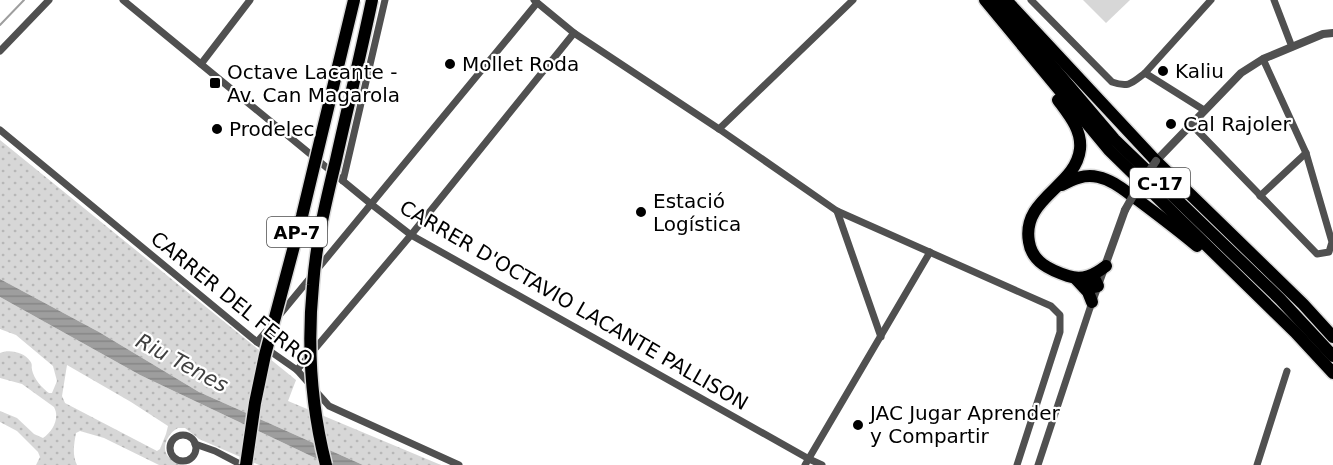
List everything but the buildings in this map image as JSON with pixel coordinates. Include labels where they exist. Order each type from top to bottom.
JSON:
[{"type":"highway","name":"AP-7","points":[[244,465],[265,355],[302,216],[354,0]]},
{"type":"highway","name":"AP-7","points":[[326,465],[315,409],[311,362],[313,284],[323,214],[372,0]]},
{"type":"highway","points":[[983,0],[1006,37],[1066,111],[1078,130],[1080,150],[1077,162],[1035,208],[1028,224],[1027,232],[1032,252],[1052,271],[1082,280],[1093,287],[1098,286]]},
{"type":"highway","name":"C-17","points":[[983,0],[1109,150],[1241,278],[1333,374]]},
{"type":"highway","name":"C-17","points":[[997,0],[1114,139],[1280,299],[1333,356]]},
{"type":"highway","points":[[1006,0],[1156,161],[1303,304],[1333,337]]},
{"type":"highway","points":[[1053,190],[1083,176],[1106,179],[1162,218],[1216,262],[1241,278]]},
{"type":"highway","points":[[1082,280],[1106,266]]},
{"type":"highway","points":[[1082,280],[1092,302]]},
{"type":"street","points":[[0,51],[49,0]]},
{"type":"street","name":"CARRER D'OCTAVIO LACANTE PALLISON","points":[[123,0],[411,235],[807,462],[822,465]]},
{"type":"street","points":[[201,64],[250,0]]},
{"type":"street","points":[[343,181],[385,0]]},
{"type":"street","points":[[718,129],[853,0]]},
{"type":"street","points":[[1031,0],[1112,82],[1122,86],[1132,83],[1145,73],[1211,0]]},
{"type":"street","points":[[1274,0],[1294,45]]},
{"type":"street","points":[[257,342],[536,2],[574,33],[837,210],[1052,306],[1060,315],[1060,332],[1017,465]]},
{"type":"street","points":[[297,370],[411,235],[574,33]]},
{"type":"street","points":[[1038,465],[1125,210],[1140,182],[1156,161],[1241,73],[1263,59],[1294,45],[1328,34]]},
{"type":"street","points":[[1191,124],[1317,254],[1329,252],[1332,242],[1306,153],[1263,59]]},
{"type":"street","points":[[1145,73],[1204,110]]},
{"type":"street","name":"CARRER DEL FERRO","points":[[0,130],[257,342],[297,370],[329,406],[459,465]]},
{"type":"street","points":[[1260,196],[1306,153]]},
{"type":"street","points":[[837,210],[881,337]]},
{"type":"street","points":[[807,462],[930,252]]},
{"type":"street","points":[[1257,465],[1287,371]]},
{"type":"street","points":[[195,444],[244,465]]},
{"type":"shaded area","points":[[1083,0],[1130,0],[1106,23]]},
{"type":"shaded area","points":[[0,140],[296,380],[288,401],[441,465],[363,465],[199,392],[99,332],[0,279]]},
{"type":"shaded area","points":[[0,279],[99,332],[199,392],[363,465],[330,465],[140,375],[0,297]]},
{"type":"shaded area","points":[[0,297],[140,375],[330,465],[259,465],[199,439],[185,428],[178,428],[172,432],[165,450],[169,457],[183,465],[159,465],[104,438],[80,431],[76,433],[74,445],[77,465],[36,465],[40,457],[38,452],[17,431],[0,422],[0,411],[17,418],[34,434],[43,438],[54,424],[56,411],[54,407],[22,384],[0,378],[0,353],[8,351],[24,355],[31,364],[36,380],[49,393],[52,393],[57,381],[53,366],[16,335],[0,329]],"holes":[[[67,365],[168,426],[160,449],[157,451],[65,403],[62,396]]]},
{"type":"waterway","points":[[0,25],[24,0]]},
{"type":"place","name":"Mollet Roda","points":[[450,64]]},
{"type":"place","name":"Kaliu","points":[[1163,71]]},
{"type":"place","name":"Octave Lacante - Av. Can Magarola","points":[[215,83]]},
{"type":"place","name":"Cal Rajoler","points":[[1171,124]]},
{"type":"place","name":"Prodelec","points":[[217,129]]},
{"type":"place","name":"Estació Logística","points":[[641,212]]},
{"type":"place","name":"JAC Jugar Aprender y Compartir","points":[[858,425]]},
{"type":"water label","name":"Riu Tenes","points":[[182,363]]}]
